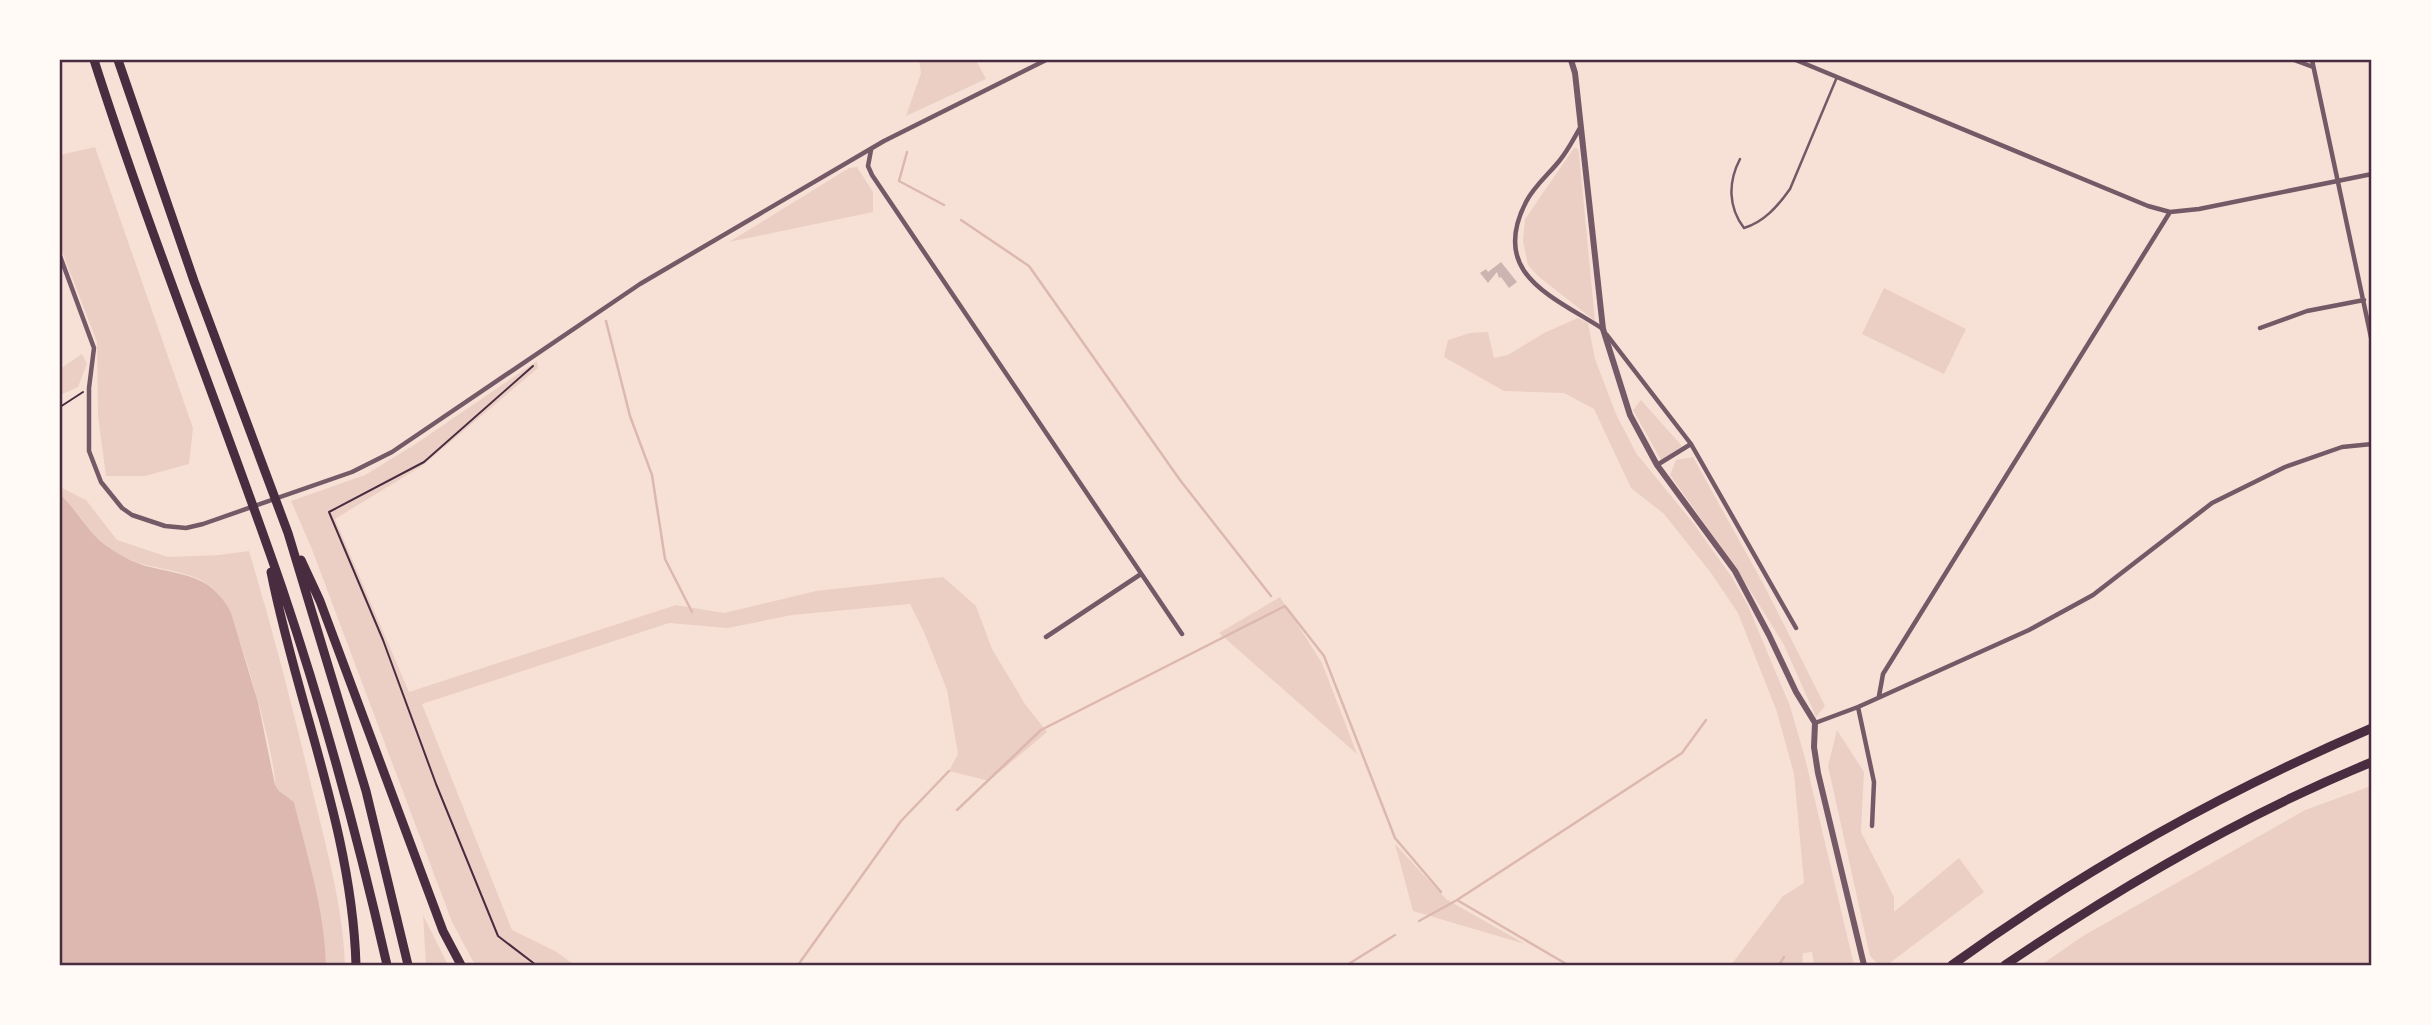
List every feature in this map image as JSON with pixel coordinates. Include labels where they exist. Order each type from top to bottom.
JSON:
[{"type":"highway","points":[[94,60],[140,198],[266,543],[327,732],[387,965]]},
{"type":"highway","points":[[118,60],[194,281],[288,533],[362,780],[408,965]]},
{"type":"highway","points":[[288,533],[320,601],[443,931],[461,965]]},
{"type":"highway","points":[[266,543],[281,625],[310,721],[337,832],[350,902],[356,965]]},
{"type":"highway","points":[[1952,965],[2063,890],[2168,827],[2292,763],[2371,728]]},
{"type":"highway","points":[[2005,965],[2088,911],[2218,835],[2318,784],[2371,762]]},
{"type":"street","points":[[60,256],[94,348],[89,388],[89,451],[101,482],[110,495],[132,515],[154,524],[186,528],[352,472],[408,443],[640,284],[871,149],[1046,60]]},
{"type":"street","points":[[1571,60],[1575,73],[1604,330],[1630,415],[1657,465],[1735,571],[1796,692],[1815,723],[1814,747],[1818,773],[1864,965]]},
{"type":"street","points":[[1796,60],[2148,206],[2170,212],[2199,209],[2371,174]]},
{"type":"street","points":[[2294,60],[2313,67]]},
{"type":"street","points":[[2312,60],[2371,342]]},
{"type":"street","points":[[1581,127],[1563,156],[1527,200],[1514,236],[1517,259],[1532,282],[1604,330],[1691,444],[1796,628]]},
{"type":"street","points":[[871,149],[869,166],[872,176],[1182,634]]},
{"type":"street","points":[[1879,696],[1883,674],[2170,212]]},
{"type":"street","points":[[2260,328],[2307,311],[2364,300]]},
{"type":"street","points":[[1657,465],[1691,444]]},
{"type":"street","points":[[1815,723],[1858,707],[2029,630],[2093,595],[2212,503],[2285,467],[2342,447],[2371,444]]},
{"type":"street","points":[[1046,637],[1140,574]]},
{"type":"street","points":[[1858,707],[1874,782],[1872,826]]},
{"type":"lane","points":[[1740,159],[1732,175],[1731,189],[1735,212],[1744,228],[1765,216],[1782,201],[1790,189],[1837,77]]},
{"type":"path","points":[[532,359],[534,368],[424,462],[329,512],[383,640],[436,784],[498,936],[536,965]]},
{"type":"path","points":[[60,407],[89,388]]},
{"type":"shaded area","points":[[919,60],[976,60],[986,79],[906,116],[921,73]]},
{"type":"shaded area","points":[[95,147],[193,428],[189,464],[145,476],[106,476],[98,416],[97,342],[60,246],[60,155]]},
{"type":"shaded area","points":[[1574,148],[1578,149],[1579,154],[1595,321],[1528,265],[1523,241],[1525,219]]},
{"type":"shaded area","points":[[857,167],[873,192],[873,212],[729,242],[849,168]]},
{"type":"shaded area","points":[[1884,288],[1966,329],[1944,374],[1862,334]]},
{"type":"shaded area","points":[[1578,318],[1588,323],[1595,359],[1616,414],[1636,453],[1694,524],[1731,576],[1748,606],[1790,706],[1854,965],[1814,965],[1812,952],[1803,953],[1802,965],[1731,965],[1783,896],[1804,883],[1794,774],[1777,712],[1738,613],[1711,573],[1664,514],[1631,488],[1594,409],[1564,393],[1504,391],[1444,357],[1448,340],[1470,333],[1488,332],[1494,358],[1508,355],[1544,333]]},
{"type":"shaded area","points":[[82,354],[87,364],[78,387],[60,395],[60,369]]},
{"type":"shaded area","points":[[537,361],[538,368],[422,466],[335,519],[409,692],[676,605],[724,613],[816,591],[943,577],[976,606],[992,649],[1025,704],[1047,732],[989,781],[949,771],[958,754],[947,690],[910,604],[792,615],[728,628],[669,623],[422,704],[512,930],[555,951],[575,965],[475,965],[452,922],[311,547],[291,501],[365,475]]},
{"type":"shaded area","points":[[1641,400],[1682,446],[1661,460],[1633,410]]},
{"type":"shaded area","points":[[1693,457],[1765,587],[1825,706],[1816,717],[1784,645],[1738,571],[1670,475],[1676,460]]},
{"type":"shaded area","points":[[60,487],[86,500],[117,540],[168,557],[249,551],[283,672],[329,857],[338,900],[345,965],[326,965],[319,903],[294,802],[275,785],[274,769],[254,685],[225,605],[217,592],[196,578],[135,562],[103,543],[60,494]]},
{"type":"shaded area","points":[[60,494],[96,537],[111,549],[140,564],[197,579],[207,584],[224,600],[231,613],[258,702],[275,785],[294,802],[319,903],[326,965],[60,965]]},
{"type":"shaded area","points":[[1280,597],[1322,663],[1357,754],[1219,633]]},
{"type":"shaded area","points":[[1837,730],[1864,772],[1861,832],[1894,897],[1894,912],[1959,858],[1984,892],[1887,965],[1879,965],[1870,956],[1828,766]]},
{"type":"shaded area","points":[[2371,786],[2371,965],[2041,965],[2083,936],[2305,810]]},
{"type":"shaded area","points":[[1395,844],[1446,899],[1525,944],[1413,911]]},
{"type":"shaded area","points":[[423,915],[448,965],[426,965]]},
{"type":"building","points":[[1501,262],[1517,282],[1509,288],[1497,272],[1488,283],[1480,273],[1486,269],[1488,272]]},
{"type":"waterway","points":[[907,152],[899,181],[944,205]]},
{"type":"waterway","points":[[961,220],[1029,266],[1180,480],[1271,596]]},
{"type":"waterway","points":[[606,321],[630,416],[652,475],[665,559],[692,612]]},
{"type":"waterway","points":[[957,810],[1041,730],[1285,606],[1324,656],[1395,838],[1441,892]]},
{"type":"waterway","points":[[1419,921],[1457,900],[1682,753],[1706,720]]},
{"type":"waterway","points":[[798,965],[901,821],[949,771]]},
{"type":"waterway","points":[[1457,900],[1568,965]]},
{"type":"waterway","points":[[1347,965],[1395,935]]},
{"type":"waterway","points":[[1779,965],[1784,957]]}]
